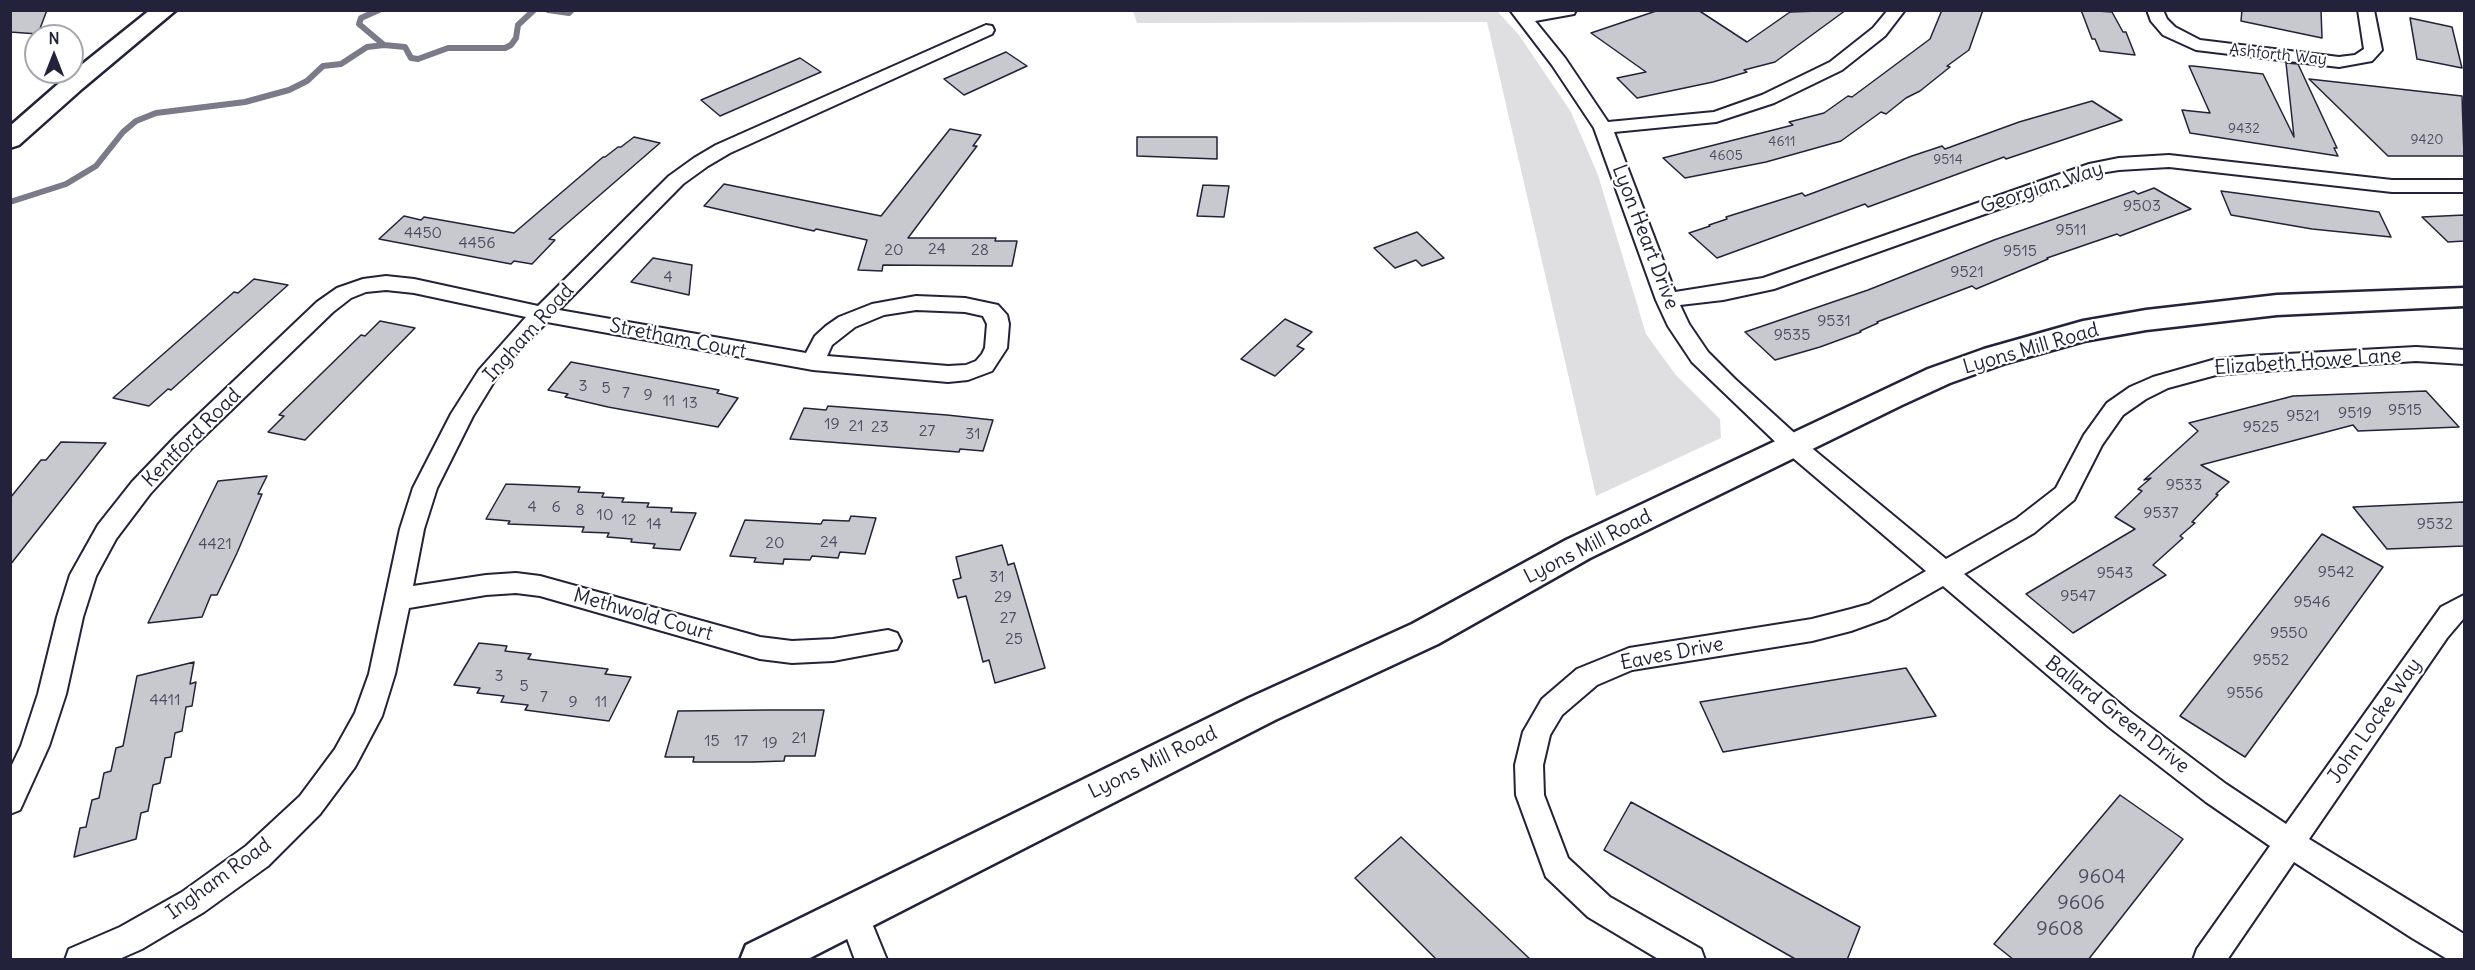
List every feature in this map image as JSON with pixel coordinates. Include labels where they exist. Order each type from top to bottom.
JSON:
[{"type":"main road","points":[[10,140],[74,83],[165,10]]},
{"type":"main road","name":"Lyons Mill Road","points":[[780,955],[853,914],[1262,709],[1425,634],[1578,549],[1891,397],[1939,376],[1995,356],[2083,330],[2146,320],[2267,306],[2464,297]]},
{"type":"street","points":[[1522,14],[1568,10]]},
{"type":"street","points":[[1603,128],[1716,117],[1768,99],[1836,66],[1879,32],[1897,10]]},
{"type":"street","name":"Ashforth Way","points":[[2155,10],[2159,21],[2169,31],[2196,45],[2339,62],[2366,57],[2373,50],[2366,10]]},
{"type":"street","name":"Lyon Heart Drive","points":[[1522,14],[1559,62],[1603,128],[1667,300],[1679,326],[1700,357],[1727,386],[1794,446]]},
{"type":"street","name":"Ingham Road","points":[[80,960],[131,938],[194,902],[257,856],[310,805],[345,758],[368,716],[382,674],[412,529],[425,488],[440,454],[487,375],[513,343],[654,201],[676,180],[701,162],[723,149],[986,30]]},
{"type":"street","name":"Georgian Way","points":[[1667,300],[1723,293],[1767,284],[2096,168],[2119,164],[2169,161],[2392,186],[2464,186]]},
{"type":"street","name":"Kentford Road","points":[[10,801],[42,725],[83,575],[107,532],[141,488],[184,442],[325,307],[344,293],[363,285],[386,284],[414,286],[544,314]]},
{"type":"street","name":"Stretham Court","points":[[544,314],[813,362],[948,374],[968,372],[984,366],[991,358],[996,348],[998,324],[996,315],[981,307],[916,303],[880,309],[847,322],[834,331],[823,341],[813,362]]},
{"type":"street","name":"Elizabeth Howe Lane","points":[[1944,571],[2025,526],[2048,509],[2065,494],[2092,441],[2115,409],[2138,393],[2161,382],[2196,372],[2250,364],[2416,354],[2464,357]]},
{"type":"street","name":"Ballard Green Drive","points":[[1794,446],[2119,719],[2216,793],[2423,928],[2464,951]]},
{"type":"street","name":"Eaves Drive","points":[[1690,960],[1599,907],[1557,867],[1530,795],[1528,765],[1537,732],[1552,707],[1587,677],[1629,659],[1812,630],[1851,621],[1878,611],[1944,571]]},
{"type":"street","name":"Methwold Court","points":[[398,599],[486,585],[516,583],[540,586],[760,648],[792,652],[833,650],[888,641]]},
{"type":"street","name":"John Locke Way","points":[[2290,843],[2444,622],[2450,614],[2464,605]]},
{"type":"street","points":[[2208,960],[2290,843]]},
{"type":"street","points":[[853,914],[871,960]]},
{"type":"shaded area","points":[[1133,11],[1497,11],[1519,35],[1571,112],[1598,175],[1646,334],[1675,374],[1720,419],[1721,438],[1596,496],[1487,22],[1137,23]]},
{"type":"building","points":[[10,10],[47,10],[42,24],[24,24],[24,33],[10,32]]},
{"type":"building","points":[[1659,10],[1698,10],[1747,42],[1790,12],[1846,10],[1775,62],[1744,70],[1747,72],[1713,82],[1637,98],[1617,78],[1646,72],[1591,33]]},
{"type":"building","points":[[1942,10],[1983,10],[1969,50],[1947,66],[1950,67],[1920,91],[1906,98],[1886,114],[1881,112],[1841,141],[1766,162],[1685,178],[1663,158],[1793,125],[1789,122],[1824,113],[1848,96],[1852,97],[1930,39]]},
{"type":"building","points":[[2081,10],[2112,12],[2123,32],[2126,32],[2135,55],[2100,51],[2095,39],[2092,39]]},
{"type":"building","points":[[2242,10],[2321,10],[2322,38],[2241,21]]},
{"type":"building","points":[[2410,18],[2452,27],[2462,68],[2417,59]]},
{"type":"building","points":[[1006,52],[1027,66],[964,95],[944,79]]},
{"type":"building","points":[[800,58],[821,72],[720,116],[701,100]]},
{"type":"building","points":[[2286,63],[2298,64],[2337,148],[2334,148],[2338,156],[2190,133],[2182,110],[2210,113],[2189,66],[2193,66],[2263,74],[2294,137]]},
{"type":"building","points":[[2309,79],[2462,96],[2464,156],[2388,156]]},
{"type":"building","points":[[2092,101],[2122,120],[2006,159],[2004,157],[1868,207],[1865,204],[1717,258],[1689,233],[1727,219],[1726,217],[1802,193],[1805,196],[1942,146],[1945,149],[2019,122]]},
{"type":"building","points":[[950,129],[981,135],[973,146],[977,146],[908,238],[996,238],[995,241],[1017,241],[1012,266],[883,265],[882,271],[858,270],[867,240],[816,229],[814,231],[704,206],[724,184],[881,216]]},
{"type":"building","points":[[634,137],[660,143],[549,239],[555,240],[532,264],[514,261],[511,264],[379,239],[404,216],[421,220],[424,217],[514,233],[603,157]]},
{"type":"building","points":[[1137,137],[1217,137],[1217,159],[1137,156]]},
{"type":"building","points":[[1203,185],[1229,186],[1224,217],[1197,216]]},
{"type":"building","points":[[2154,188],[2191,209],[2120,236],[2117,234],[2047,258],[1976,289],[1972,286],[1877,322],[1861,332],[1820,347],[1775,360],[1745,332],[1868,290],[1994,240],[2134,191],[2138,194]]},
{"type":"building","points":[[2221,191],[2379,212],[2391,237],[2312,229],[2231,215]]},
{"type":"building","points":[[2464,215],[2464,241],[2448,242],[2422,217]]},
{"type":"building","points":[[1417,232],[1444,258],[1422,266],[1416,260],[1395,268],[1374,248]]},
{"type":"building","points":[[653,258],[692,265],[689,295],[631,282]]},
{"type":"building","points":[[254,279],[288,285],[171,390],[168,389],[149,406],[113,398],[234,292],[238,293]]},
{"type":"building","points":[[1285,319],[1312,332],[1297,346],[1304,349],[1275,376],[1241,359]]},
{"type":"building","points":[[380,321],[415,328],[305,440],[268,432],[284,416],[279,415],[361,335],[365,336]]},
{"type":"building","points":[[571,362],[719,390],[717,393],[738,398],[718,427],[608,407],[565,397],[568,394],[548,390]]},
{"type":"building","points":[[2426,391],[2459,427],[2358,431],[2353,425],[2201,465],[2229,482],[2192,522],[2195,523],[2180,536],[2183,538],[2153,565],[2166,575],[2073,633],[2026,594],[2135,529],[2115,517],[2142,491],[2138,489],[2151,478],[2144,480],[2198,431],[2189,423],[2293,396]]},
{"type":"building","points":[[828,406],[993,420],[983,451],[960,449],[959,452],[790,439],[804,408],[826,410]]},
{"type":"building","points":[[61,442],[106,443],[10,565],[10,498],[41,460],[46,460]]},
{"type":"building","points":[[267,476],[258,494],[262,494],[237,553],[217,595],[211,595],[202,617],[148,623],[218,481]]},
{"type":"building","points":[[506,484],[580,487],[578,492],[604,493],[602,497],[624,498],[622,502],[649,503],[647,507],[672,508],[671,512],[696,513],[680,550],[653,548],[655,544],[607,537],[609,533],[582,532],[584,527],[508,524],[510,521],[486,519]]},
{"type":"building","points":[[2464,502],[2464,546],[2387,549],[2353,507]]},
{"type":"building","points":[[851,516],[876,518],[865,554],[840,552],[838,558],[812,556],[810,560],[784,559],[783,564],[754,562],[756,558],[730,556],[745,520],[821,524],[823,520],[849,521]]},
{"type":"building","points":[[2322,534],[2383,567],[2245,757],[2180,716]]},
{"type":"building","points":[[1002,545],[1008,565],[1014,563],[1045,668],[995,683],[989,660],[983,662],[966,596],[958,598],[953,580],[961,578],[956,557]]},
{"type":"building","points":[[479,643],[507,646],[505,651],[531,654],[528,659],[608,669],[605,674],[631,677],[609,721],[525,710],[528,705],[501,702],[504,696],[477,693],[480,688],[454,685]]},
{"type":"building","points":[[194,662],[190,684],[196,682],[192,706],[186,707],[182,731],[175,733],[171,757],[165,758],[160,783],[153,785],[148,811],[141,813],[136,839],[74,857],[80,828],[86,827],[92,800],[99,798],[104,773],[111,771],[116,748],[123,746],[137,676]]},
{"type":"building","points":[[1906,668],[1936,716],[1723,752],[1700,702]]},
{"type":"building","points":[[824,710],[815,756],[785,756],[784,761],[753,762],[693,762],[694,757],[665,757],[678,711]]},
{"type":"building","points":[[2120,795],[2183,839],[2088,960],[2014,960],[1994,944]]},
{"type":"building","points":[[1631,802],[1860,927],[1847,960],[1797,960],[1604,850]]},
{"type":"building","points":[[1401,837],[1531,960],[1437,960],[1355,878]]},
{"type":"waterway","points":[[379,10],[361,18],[359,24],[384,45]]},
{"type":"waterway","points":[[384,45],[405,47],[411,58],[418,59],[448,48],[505,48],[511,45],[516,38],[518,25],[534,10]]},
{"type":"waterway","points":[[548,10],[569,13],[572,10]]},
{"type":"waterway","points":[[10,202],[66,184],[96,166],[123,132],[136,121],[156,113],[245,102],[289,90],[307,81],[323,66],[341,64],[367,47],[384,45]]}]
